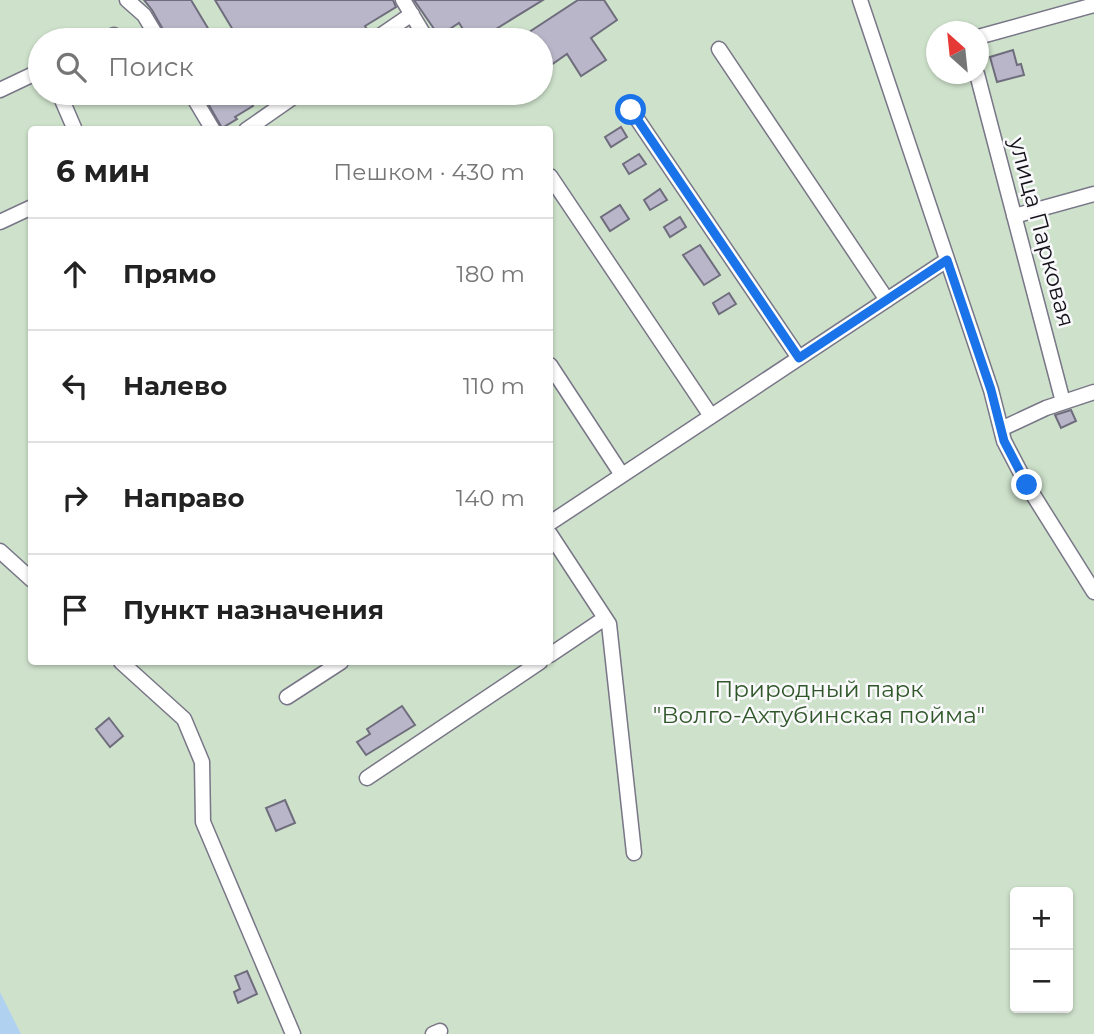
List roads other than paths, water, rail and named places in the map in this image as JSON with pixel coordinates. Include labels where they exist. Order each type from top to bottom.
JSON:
[{"type":"street","points":[[127,0],[144,15],[152,28]]},
{"type":"street","points":[[403,0],[420,28]]},
{"type":"street","points":[[860,0],[991,390],[1004,441],[1027,485],[1094,592]]},
{"type":"street","points":[[989,34],[1094,5]]},
{"type":"street","points":[[392,28],[412,14]]},
{"type":"street","points":[[719,49],[887,300]]},
{"type":"street","points":[[0,90],[28,77]]},
{"type":"street","name":"улица Парковая","points":[[980,84],[1063,402]]},
{"type":"street","points":[[64,105],[73,126]]},
{"type":"street","points":[[198,105],[211,126]]},
{"type":"street","points":[[252,126],[282,105]]},
{"type":"street","points":[[631,110],[799,358]]},
{"type":"street","points":[[553,180],[711,416]]},
{"type":"street","points":[[1014,216],[1094,194]]},
{"type":"street","points":[[0,222],[28,209]]},
{"type":"street","points":[[553,521],[947,260]]},
{"type":"street","points":[[553,370],[622,475]]},
{"type":"street","points":[[1001,429],[1063,402],[1094,392]]},
{"type":"street","points":[[553,539],[609,624],[635,853]]},
{"type":"street","points":[[0,551],[28,576]]},
{"type":"street","points":[[553,653],[605,618]]},
{"type":"street","points":[[124,665],[184,719],[202,762],[203,822],[293,1034]]},
{"type":"street","points":[[287,697],[336,665]]},
{"type":"street","points":[[367,778],[536,665]]},
{"type":"water","points":[[0,992],[21,1034],[0,1034]]},
{"type":"park label","name":"Природный парк \"Волго-Ахтубинская пойма\"","points":[[819,702]]}]
